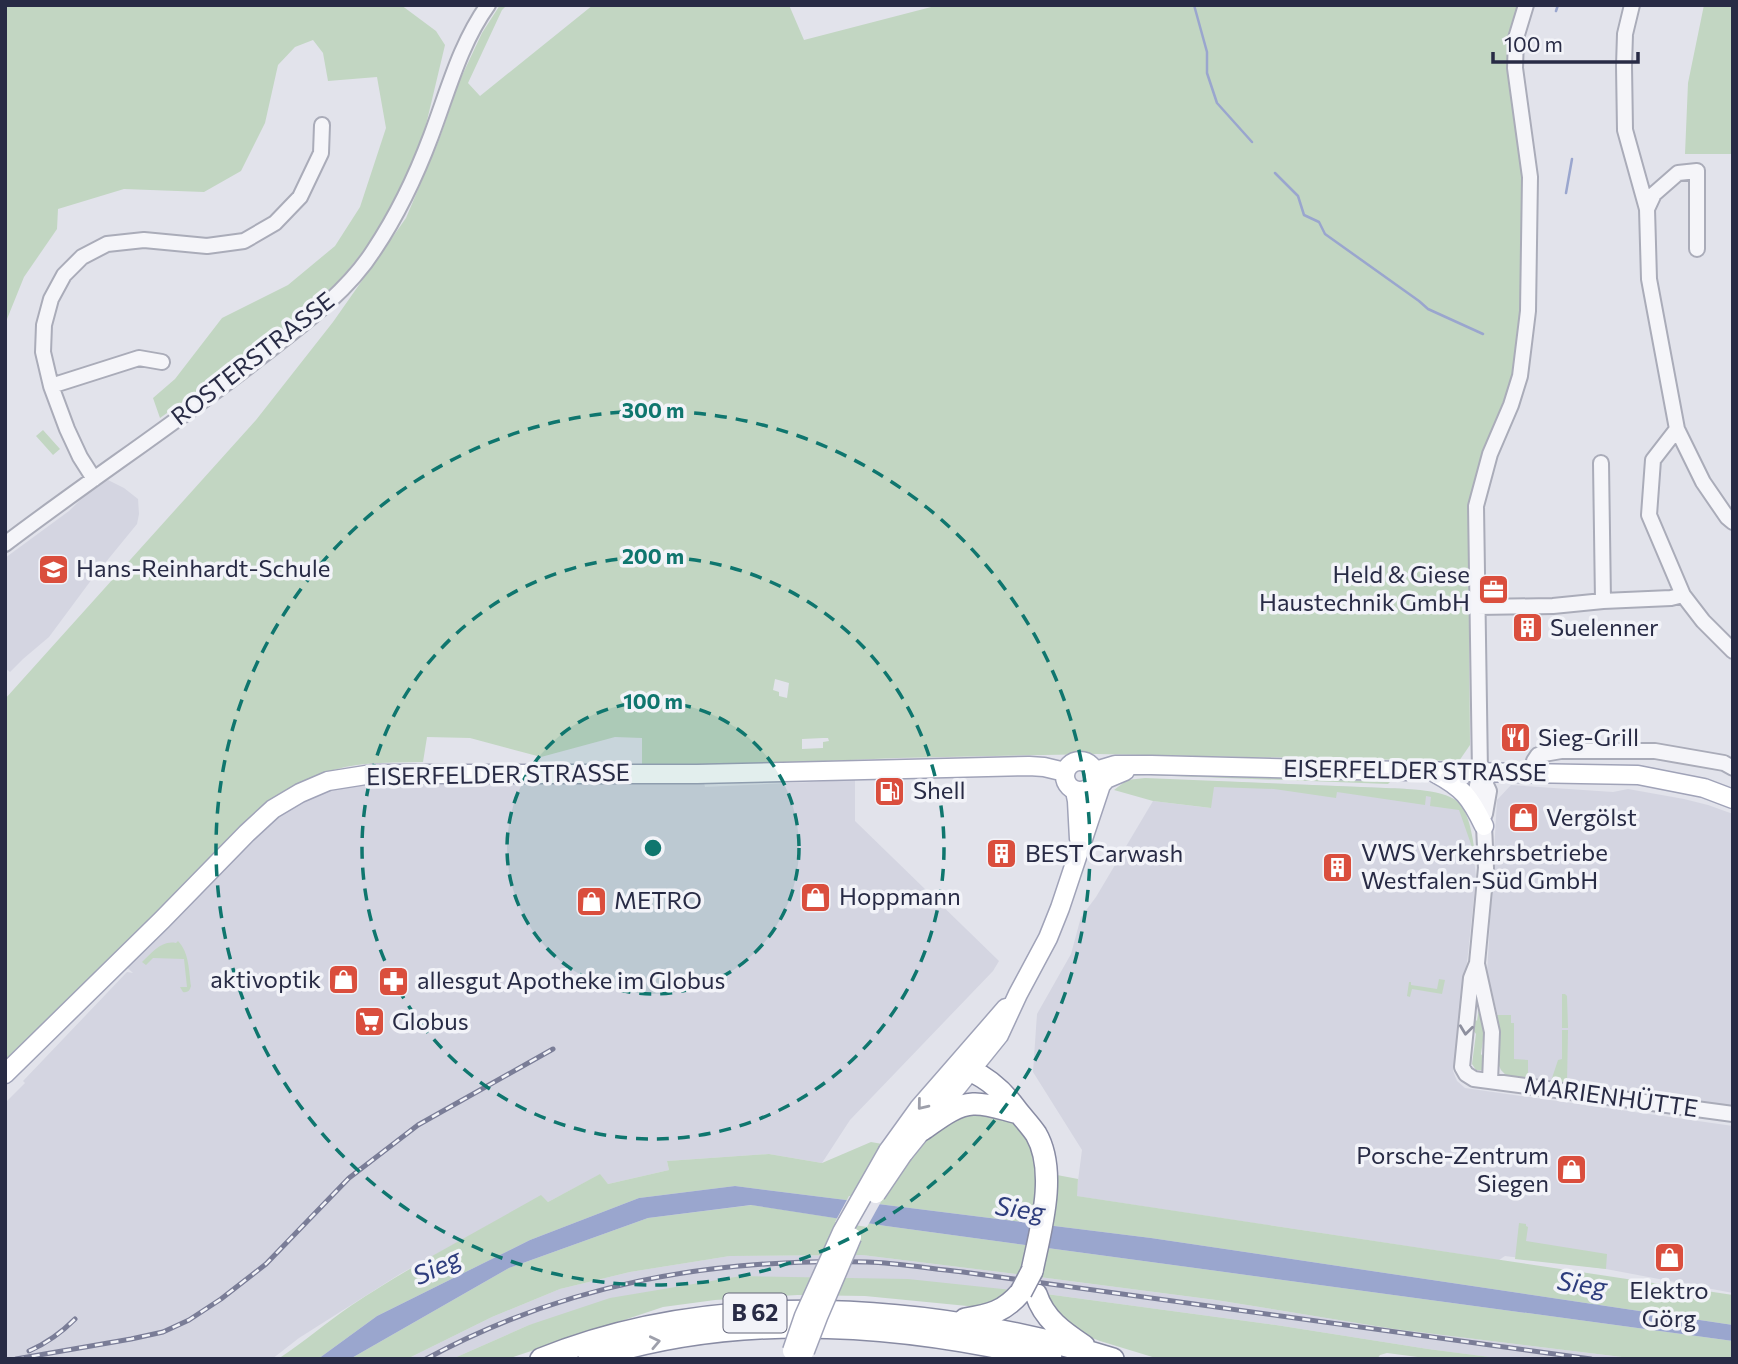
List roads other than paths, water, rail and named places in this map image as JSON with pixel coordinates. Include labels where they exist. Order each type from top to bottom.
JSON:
[{"type":"highway","name":"B 62","points":[[965,1066],[984,1089],[1019,1113],[1036,1135],[1044,1156],[1047,1193],[1028,1293]]},
{"type":"highway","name":"B 62","points":[[922,1130],[960,1107],[974,1103],[1019,1113]]},
{"type":"highway","name":"B 62","points":[[945,1322],[990,1315],[1028,1293]]},
{"type":"highway","name":"B 62","points":[[1028,1293],[1061,1331],[1104,1356]]},
{"type":"highway","name":"B 62","points":[[541,1359],[587,1343],[652,1326],[732,1314],[816,1311],[945,1322],[1104,1356]]},
{"type":"highway","name":"B 62","points":[[589,1359],[657,1341],[698,1334],[809,1326],[891,1331],[944,1338],[1051,1359]]},
{"type":"main road","name":"EISERFELDER STRASSE","points":[[5,1074],[162,920],[247,832],[273,809],[328,781],[372,774],[698,774],[1029,766],[1065,772],[1073,763],[1082,761],[1090,765],[1095,772],[1115,765],[1151,765],[1638,775],[1704,788],[1733,799]]},
{"type":"main road","points":[[965,1066],[999,1035],[1048,938],[1072,876],[1101,785],[1106,779],[1122,772],[1151,765]]},
{"type":"main road","points":[[1065,772],[1068,785],[1080,791]]},
{"type":"main road","points":[[1080,847],[1077,801],[1080,791],[1093,785],[1095,772]]},
{"type":"main road","points":[[1432,772],[1465,793],[1473,803],[1483,826]]},
{"type":"main road","name":"B 62","points":[[896,1153],[922,1130],[965,1066]]},
{"type":"main road","name":"B 62","points":[[796,1355],[804,1316],[842,1232],[896,1153],[919,1108],[965,1066]]},
{"type":"street","name":"ROSTERSTRASSE","points":[[5,544],[295,331],[315,315],[359,270],[407,195],[460,55],[488,5]]},
{"type":"street","name":"MARIENHÜTTE","points":[[1526,5],[1514,55],[1530,177],[1528,311],[1520,376],[1490,454],[1476,506],[1480,772],[1476,790],[1483,826],[1486,868],[1477,963],[1471,979],[1462,1067],[1470,1077],[1490,1081],[1733,1114]]},
{"type":"street","points":[[1632,5],[1625,34],[1625,130],[1647,209],[1649,279],[1677,429],[1703,482],[1733,522]]},
{"type":"street","points":[[94,479],[76,448],[51,386],[43,352],[44,325],[51,299],[64,275],[82,257],[107,244],[144,240],[207,246],[244,241],[275,223],[300,197],[321,153],[322,125]]},
{"type":"street","points":[[1647,209],[1654,194],[1678,173],[1697,171],[1697,249]]},
{"type":"street","points":[[51,386],[139,358],[162,362]]},
{"type":"street","points":[[1677,429],[1653,460],[1649,515],[1683,596],[1703,621],[1733,650]]},
{"type":"street","points":[[1601,463],[1603,601]]},
{"type":"street","points":[[1477,607],[1553,606],[1683,596]]},
{"type":"street","points":[[1532,773],[1538,755],[1561,751],[1656,751],[1728,765]]},
{"type":"street","name":"MARIENHÜTTE","points":[[1477,963],[1492,1024],[1490,1081]]},
{"type":"water","points":[[735,1186],[1151,1238],[1733,1325],[1733,1341],[886,1226],[751,1205],[648,1218],[509,1268],[350,1359],[318,1359],[377,1316],[530,1240],[639,1198]]},
{"type":"waterway","points":[[1194,5],[1207,52],[1207,73],[1217,103],[1252,142]]},
{"type":"waterway","points":[[1556,11],[1558,5]]},
{"type":"waterway","points":[[1566,193],[1572,159]]},
{"type":"waterway","points":[[1275,173],[1298,196],[1304,215],[1319,222],[1325,234],[1428,309],[1483,334]]},
{"type":"railway","points":[[16,1359],[163,1332],[189,1320],[266,1264],[349,1178],[418,1125],[553,1049]]},
{"type":"railway","points":[[426,1359],[478,1333],[585,1294],[695,1271],[809,1262],[879,1263],[963,1272],[1591,1359]]},
{"type":"railway","points":[[29,1351],[54,1337],[75,1319]]},
{"type":"place","name":"Hans-Reinhardt-Schule","points":[[53,569]]},
{"type":"place","name":"Held & Giese Haustechnik GmbH","points":[[1493,589]]},
{"type":"place","name":"Suelenner","points":[[1527,628]]},
{"type":"place","name":"Sieg-Grill","points":[[1515,738]]},
{"type":"place","name":"Shell","points":[[890,791]]},
{"type":"place","name":"Vergölst","points":[[1523,818]]},
{"type":"place","name":"BEST Carwash","points":[[1002,854]]},
{"type":"place","name":"VWS Verkehrsbetriebe Westfalen-Süd GmbH","points":[[1338,867]]},
{"type":"place","name":"Hoppmann","points":[[816,897]]},
{"type":"place","name":"METRO","points":[[591,901]]},
{"type":"place","name":"aktivoptik","points":[[344,980]]},
{"type":"place","name":"allesgut Apotheke im Globus","points":[[394,981]]},
{"type":"place","name":"Globus","points":[[369,1022]]},
{"type":"place","name":"Porsche-Zentrum Siegen","points":[[1572,1170]]},
{"type":"place","name":"Elektro Görg","points":[[1669,1257]]},
{"type":"water label","name":"Sieg","points":[[1020,1209]]},
{"type":"water label","name":"Sieg","points":[[437,1267]]},
{"type":"water label","name":"Sieg","points":[[1582,1284]]}]
